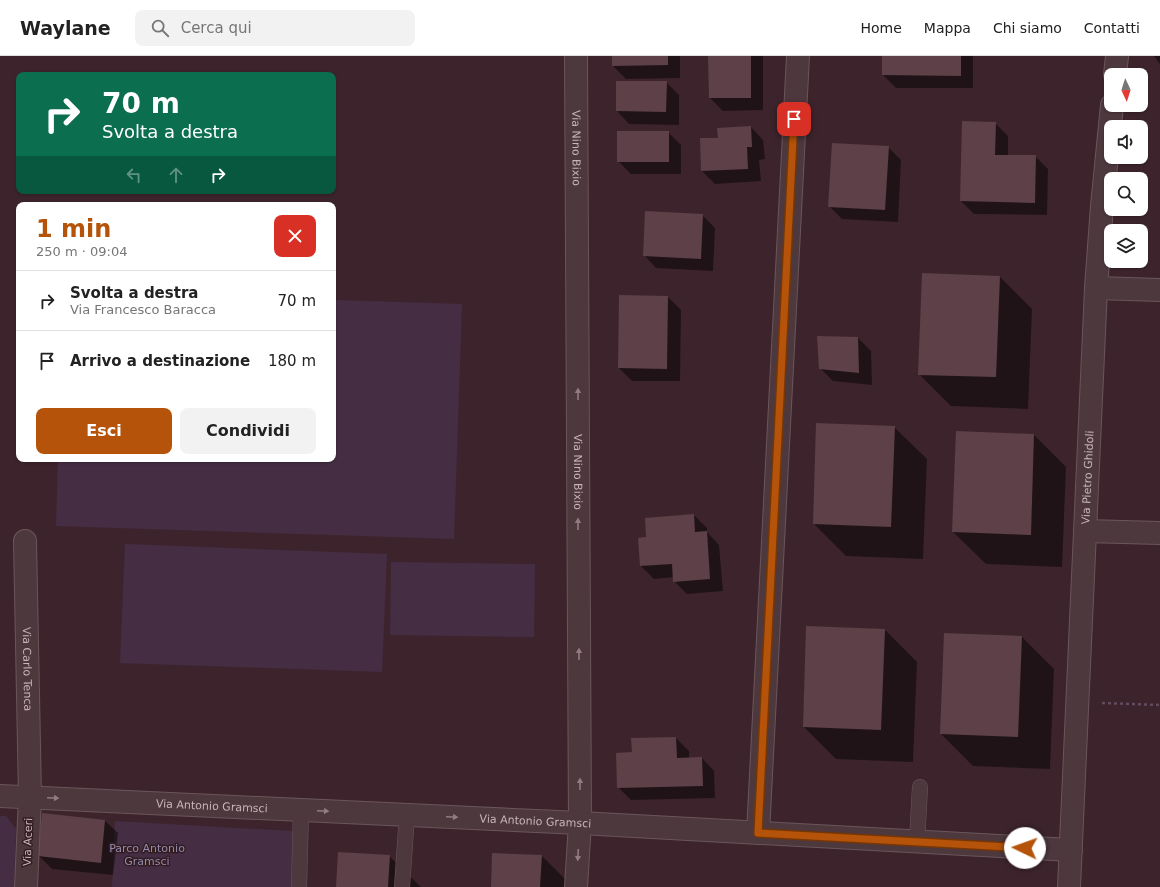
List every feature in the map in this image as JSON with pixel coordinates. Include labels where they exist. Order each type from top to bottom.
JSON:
[{"type":"street","name":"Via Nino Bixio","points":[[576,56],[580,823],[576,887]]},
{"type":"street","points":[[758,833],[798,56]]},
{"type":"street","points":[[1116,68],[1117,56]]},
{"type":"street","name":"Via Pietro Ghidoli","points":[[1069,887],[1096,288],[1111,112]]},
{"type":"street","points":[[1096,288],[1160,290]]},
{"type":"street","points":[[1085,531],[1160,533]]},
{"type":"street","name":"Via Carlo Tenca","points":[[25,541],[30,797]]},
{"type":"street","name":"Via Antonio Gramsci","points":[[0,796],[580,823],[1071,850]]},
{"type":"street","name":"Via Aceri","points":[[26,887],[30,797]]},
{"type":"lane","points":[[918,842],[920,787]]},
{"type":"lane","points":[[299,887],[301,810]]},
{"type":"lane","points":[[402,887],[407,815]]},
{"type":"path","points":[[1077,702],[1160,705]]},
{"type":"green space","points":[[336,300],[462,304],[454,539],[56,526],[58,462],[336,462]]},
{"type":"green space","points":[[125,544],[387,554],[382,672],[120,663]]},
{"type":"green space","points":[[391,562],[535,564],[534,637],[390,635]]},
{"type":"green space","points":[[0,816],[6,816],[16,829],[14,887],[0,887]]},
{"type":"green space","name":"Parco Antonio Gramsci","points":[[115,821],[293,831],[291,887],[112,887]]},
{"type":"building","points":[[612,56],[668,56],[668,65],[612,66]]},
{"type":"building","points":[[708,56],[751,56],[751,98],[709,98]]},
{"type":"building","points":[[882,56],[961,56],[961,76],[882,75]]},
{"type":"building","points":[[616,81],[667,81],[666,112],[616,111]]},
{"type":"building","points":[[962,121],[996,122],[995,155],[1036,155],[1035,203],[960,201]]},
{"type":"building","points":[[751,126],[752,147],[747,147],[748,169],[701,171],[700,138],[718,138],[717,128]]},
{"type":"building","points":[[617,131],[669,131],[669,162],[617,162]]},
{"type":"building","points":[[832,143],[889,146],[885,210],[828,207]]},
{"type":"building","points":[[645,211],[703,214],[701,259],[643,256]]},
{"type":"building","points":[[922,273],[1000,276],[996,377],[918,375]]},
{"type":"building","points":[[619,295],[668,296],[667,369],[618,368]]},
{"type":"building","points":[[817,336],[858,337],[859,373],[819,369]]},
{"type":"building","points":[[816,423],[895,426],[891,527],[813,524]]},
{"type":"building","points":[[956,431],[1034,434],[1031,535],[952,532]]},
{"type":"building","points":[[694,514],[695,532],[707,531],[710,579],[673,582],[672,564],[640,566],[638,538],[646,537],[645,518]]},
{"type":"building","points":[[806,626],[885,629],[881,730],[803,727]]},
{"type":"building","points":[[944,633],[1022,636],[1018,737],[940,734]]},
{"type":"building","points":[[676,737],[677,758],[702,757],[703,786],[617,788],[616,753],[632,752],[631,738]]},
{"type":"building","points":[[42,813],[105,820],[101,863],[38,856]]},
{"type":"building","points":[[338,852],[390,855],[388,887],[336,887]]},
{"type":"building","points":[[492,853],[542,855],[540,887],[491,887]]},
{"type":"route","points":[[794,119],[758,833],[1025,848]]}]
